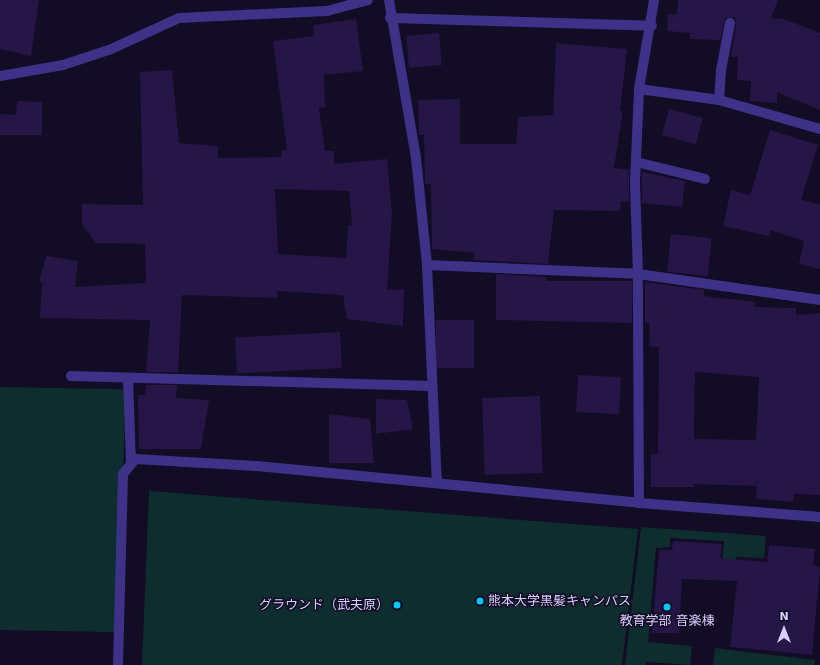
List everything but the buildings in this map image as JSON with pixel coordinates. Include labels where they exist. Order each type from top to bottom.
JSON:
[{"type":"street","points":[[1,75],[70,63],[109,50],[179,18],[327,11],[368,0]]},
{"type":"street","points":[[389,0],[390,18],[416,158],[427,265],[438,483]]},
{"type":"street","points":[[639,503],[636,162],[639,88],[652,26],[654,0]]},
{"type":"street","points":[[390,18],[652,26]]},
{"type":"street","points":[[719,100],[721,70],[730,23]]},
{"type":"street","points":[[639,88],[719,100],[820,129]]},
{"type":"street","points":[[636,162],[705,179]]},
{"type":"street","points":[[427,265],[638,274],[820,300]]},
{"type":"street","points":[[71,376],[432,386]]},
{"type":"street","points":[[128,378],[131,463]]},
{"type":"street","points":[[118,665],[123,474],[135,460],[257,466],[639,503],[820,517]]},
{"type":"green space","points":[[0,387],[125,389],[121,632],[0,630]]},
{"type":"green space","name":"熊本大学黒髪キャンパス","points":[[149,491],[638,529],[622,665],[142,665]]},
{"type":"green space","points":[[641,527],[766,536],[764,558],[736,557],[733,580],[721,580],[724,541],[670,538],[670,547],[656,548],[648,642],[692,646],[690,665],[646,662],[646,665],[625,665]]},
{"type":"green space","points":[[715,648],[815,660],[814,665],[713,665]]},
{"type":"place","name":"熊本大学黒髪キャンパス","points":[[480,601]]},
{"type":"place","name":"グラウンド（武夫原）","points":[[397,605]]},
{"type":"place","name":"教育学部 音楽棟","points":[[667,607]]}]
